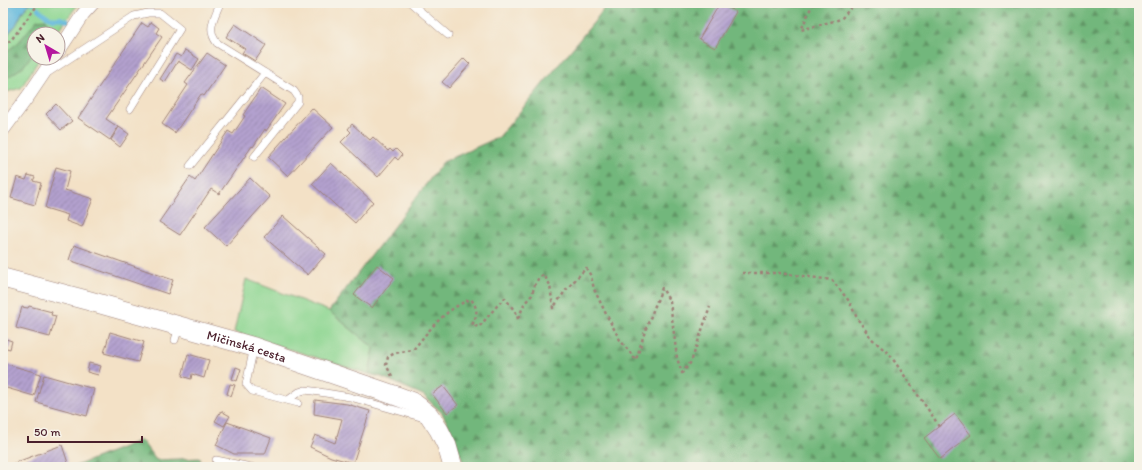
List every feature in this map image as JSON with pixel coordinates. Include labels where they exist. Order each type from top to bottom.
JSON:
[{"type":"street","points":[[66,40],[83,14],[93,3]]},
{"type":"street","points":[[3,130],[49,66]]},
{"type":"street","name":"Mičinská cesta","points":[[3,278],[177,333],[254,348],[394,394],[413,402],[429,415],[447,446],[453,467]]},
{"type":"lane","points":[[220,3],[212,30],[213,38],[217,43],[294,91],[298,97],[298,102],[254,157]]},
{"type":"lane","points":[[411,3],[448,35]]},
{"type":"lane","points":[[42,76],[134,16],[148,13],[160,13],[180,29],[130,108]]},
{"type":"lane","points":[[190,166],[265,73]]},
{"type":"lane","points":[[254,348],[246,384],[252,391],[298,403]]},
{"type":"lane","points":[[288,400],[299,392],[305,390],[313,391],[350,397],[433,422]]},
{"type":"lane","points":[[216,460],[251,467]]},
{"type":"path","points":[[3,46],[12,39],[39,3]]},
{"type":"path","points":[[813,3],[801,30],[841,20],[856,3]]},
{"type":"path","points":[[394,394],[392,375],[386,365],[388,357],[395,353],[413,350],[432,326],[459,304],[471,299],[477,308],[476,319],[472,325],[479,328],[505,298],[517,314],[518,320],[524,304],[532,295],[539,277],[544,275],[550,285],[553,308],[566,290],[586,268],[592,276],[594,290],[620,340],[636,360],[645,331],[662,288],[670,302],[677,358],[682,373],[691,362],[710,307]]},
{"type":"path","points":[[742,273],[779,273],[832,280],[849,301],[857,318],[870,338],[890,355],[939,427]]},
{"type":"green space","points":[[30,3],[79,3],[62,26],[26,26],[26,66],[35,66],[21,88],[3,93],[3,40],[16,25],[23,11]]},
{"type":"green space","points":[[608,3],[1139,3],[1139,467],[465,467],[453,434],[442,413],[423,395],[382,377],[369,374],[374,348],[329,311],[443,162],[499,137]]},
{"type":"green space","points":[[46,19],[48,26],[32,26],[37,20]]},
{"type":"green space","points":[[26,33],[26,63],[23,67],[8,77],[3,73],[3,54],[18,43]]},
{"type":"green space","points":[[246,279],[329,311],[374,348],[369,374],[234,332]]},
{"type":"green space","points":[[141,440],[156,460],[200,458],[202,467],[73,467]]},
{"type":"water","points":[[3,3],[30,3],[23,11],[16,25],[3,40]]},
{"type":"building","points":[[720,3],[736,12],[715,48],[699,39]]},
{"type":"building","points":[[151,22],[159,28],[156,33],[162,37],[106,119],[118,127],[110,140],[78,118],[142,23],[148,27]]},
{"type":"building","points":[[235,24],[266,45],[255,61],[242,53],[245,49],[226,37]]},
{"type":"building","points":[[185,50],[199,59],[192,70],[178,61],[165,82],[160,79],[176,54],[181,57]]},
{"type":"building","points":[[207,53],[225,65],[204,96],[201,94],[175,133],[162,124],[188,85],[185,83]]},
{"type":"building","points":[[464,58],[470,64],[449,88],[442,82]]},
{"type":"building","points":[[261,88],[285,104],[266,131],[265,129],[253,147],[252,146],[219,194],[211,189],[180,235],[159,222],[190,177],[195,181],[228,131],[233,134],[245,116],[243,115]]},
{"type":"building","points":[[56,104],[72,121],[61,130],[46,114]]},
{"type":"building","points":[[312,108],[333,127],[288,176],[268,157]]},
{"type":"building","points":[[352,124],[370,140],[373,137],[388,151],[390,149],[393,152],[396,149],[402,155],[398,160],[395,157],[378,177],[341,142],[351,132],[348,129]]},
{"type":"building","points":[[119,127],[129,134],[120,147],[111,140]]},
{"type":"building","points":[[331,163],[373,202],[355,223],[312,184]]},
{"type":"building","points":[[56,167],[70,171],[65,190],[93,199],[82,227],[66,221],[68,215],[45,208]]},
{"type":"building","points":[[28,175],[35,177],[33,181],[41,183],[35,205],[11,198],[17,177],[26,180]]},
{"type":"building","points":[[250,178],[270,197],[226,246],[205,227]]},
{"type":"building","points":[[283,216],[326,254],[308,275],[264,237]]},
{"type":"building","points":[[74,245],[173,280],[168,294],[69,260]]},
{"type":"building","points":[[377,265],[394,278],[372,308],[354,295]]},
{"type":"building","points":[[29,306],[52,312],[51,315],[56,316],[50,337],[16,328],[22,307],[28,308]]},
{"type":"building","points":[[110,332],[144,342],[138,362],[104,353]]},
{"type":"building","points":[[3,338],[12,341],[10,349],[3,347]]},
{"type":"building","points":[[188,354],[209,360],[204,378],[192,374],[191,379],[182,376]]},
{"type":"building","points":[[3,363],[41,374],[34,396],[3,387]]},
{"type":"building","points":[[89,363],[101,366],[98,375],[87,372]]},
{"type":"building","points":[[236,367],[241,369],[237,381],[232,379]]},
{"type":"building","points":[[44,375],[94,389],[87,416],[36,402]]},
{"type":"building","points":[[230,384],[235,385],[231,396],[227,394]]},
{"type":"building","points":[[443,386],[458,405],[447,413],[432,394]]},
{"type":"building","points":[[315,400],[347,404],[370,411],[353,463],[331,457],[310,447],[315,435],[335,443],[342,419],[314,414]]},
{"type":"building","points":[[221,411],[230,416],[224,426],[215,421]]},
{"type":"building","points":[[955,414],[971,435],[940,459],[924,438]]},
{"type":"building","points":[[227,422],[271,438],[265,454],[234,454],[216,445]]},
{"type":"building","points":[[62,445],[68,463],[57,467],[10,467],[9,465]]},
{"type":"waterway","points":[[38,9],[54,19],[60,18],[68,21]]}]
